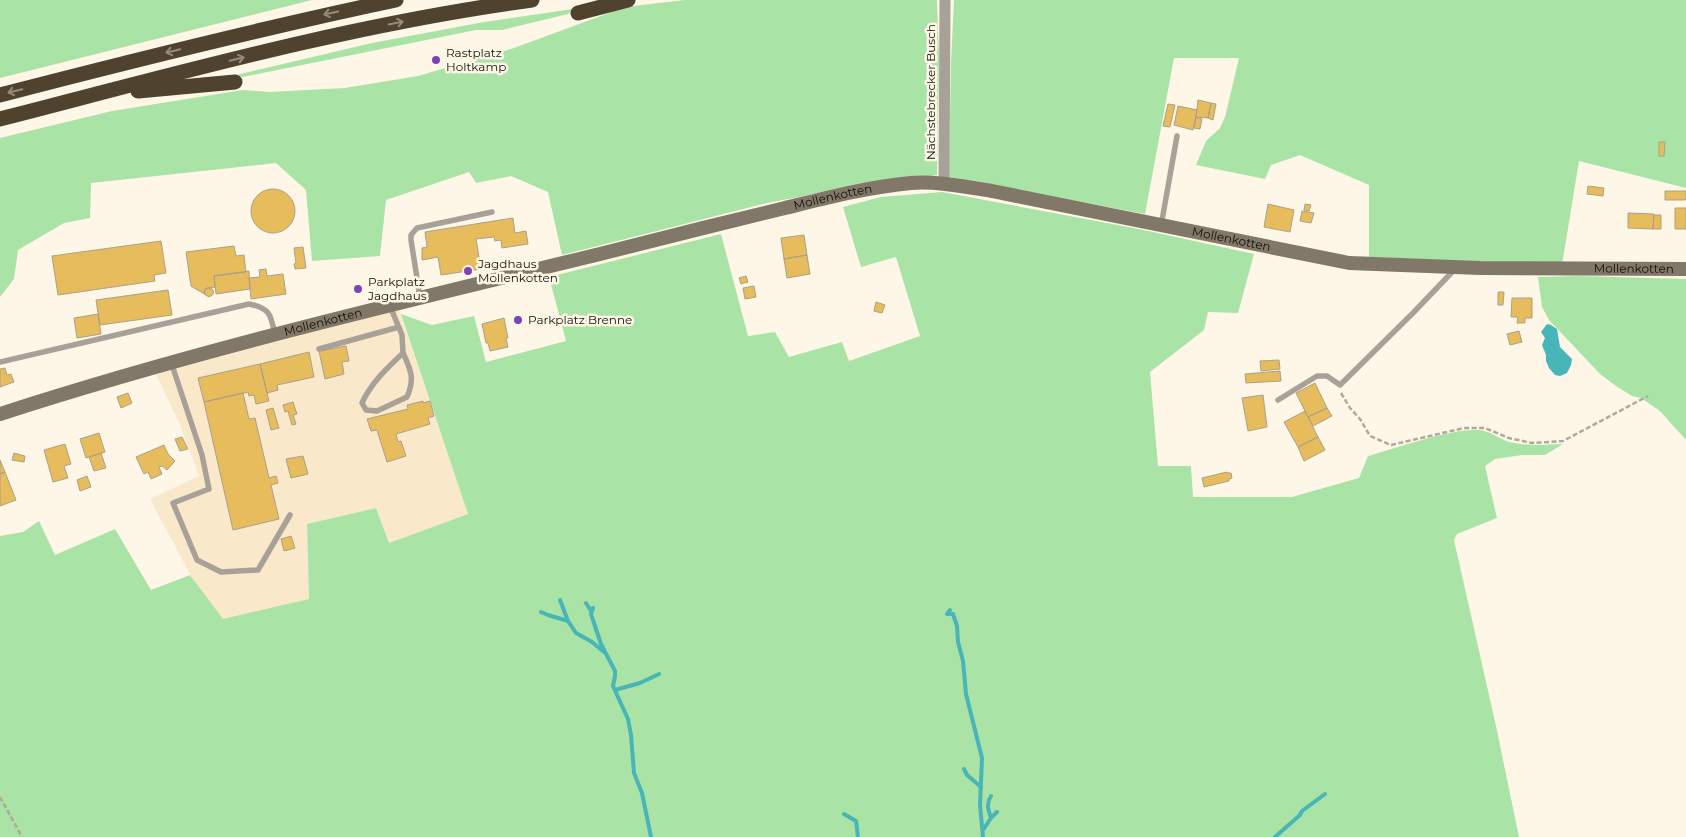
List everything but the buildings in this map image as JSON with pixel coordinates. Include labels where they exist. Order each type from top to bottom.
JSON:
[{"type":"highway","points":[[0,95],[314,17],[396,0]]},
{"type":"highway","points":[[0,119],[320,39],[532,0]]},
{"type":"highway","points":[[578,13],[628,0]]},
{"type":"highway","points":[[89,96],[235,82]]},
{"type":"main road","name":"Mollenkotten","points":[[0,414],[60,394],[171,362],[275,335],[694,229],[826,198],[912,183],[944,183],[992,191],[1349,263],[1456,267],[1686,270]]},
{"type":"street","name":"Nächstebrecker Busch","points":[[944,183],[945,0]]},
{"type":"lane","points":[[1161,226],[1177,136]]},
{"type":"lane","points":[[420,299],[411,240],[413,232],[417,228],[492,212]]},
{"type":"lane","points":[[1278,400],[1317,376],[1327,376],[1340,385],[1414,313],[1456,267]]},
{"type":"lane","points":[[0,362],[249,304],[260,306],[267,310],[275,335]]},
{"type":"lane","points":[[390,306],[402,336],[403,353],[411,371],[412,386],[407,397],[377,411],[366,410],[362,403],[367,392],[386,369],[403,353]]},
{"type":"lane","points":[[319,349],[399,327]]},
{"type":"lane","points":[[171,362],[202,455],[209,489],[173,503],[197,560],[221,572],[258,570],[290,516]]},
{"type":"path","points":[[1340,385],[1340,395],[1360,419],[1370,436],[1391,445],[1464,428],[1485,428],[1510,438],[1532,443],[1563,441],[1648,396]]},
{"type":"path","points":[[0,797],[22,837]]},
{"type":"shaded area","points":[[399,309],[468,514],[389,543],[376,508],[307,524],[309,599],[223,620],[191,576],[150,499],[199,476],[180,425],[156,374]]},
{"type":"green space","points":[[0,0],[312,0],[0,78]]},
{"type":"green space","points":[[685,0],[937,0],[939,58],[937,175],[857,186],[767,203],[562,255],[548,192],[511,176],[476,183],[469,172],[386,200],[380,256],[312,261],[306,190],[276,163],[91,183],[90,218],[64,223],[18,250],[14,279],[0,297],[0,138],[112,111],[243,90],[270,92],[345,88],[418,76],[514,48],[625,7]]},
{"type":"green space","points":[[954,0],[1686,0],[1686,188],[1579,161],[1562,265],[1369,257],[1369,185],[1300,155],[1271,165],[1265,179],[1196,165],[1206,141],[1220,128],[1225,117],[1239,58],[1174,58],[1145,214],[949,177]]},
{"type":"green space","points":[[573,9],[568,14],[502,30],[476,30],[238,78],[232,76],[372,43],[484,22]]},
{"type":"green space","points":[[942,192],[1139,229],[1254,254],[1238,313],[1208,312],[1204,330],[1150,372],[1158,466],[1191,466],[1193,497],[1292,497],[1359,478],[1368,456],[1459,431],[1484,431],[1509,442],[1522,444],[1563,444],[1545,455],[1522,455],[1495,459],[1485,466],[1497,518],[1457,534],[1454,540],[1519,837],[0,837],[0,536],[23,532],[39,521],[55,555],[115,529],[151,590],[190,575],[223,619],[309,599],[307,524],[376,508],[389,543],[468,514],[401,314],[432,325],[474,316],[486,362],[566,341],[549,277],[721,234],[748,336],[775,332],[789,357],[842,342],[849,361],[920,336],[896,257],[861,267],[843,207],[881,197]]},
{"type":"green space","points":[[1578,276],[1686,279],[1686,440],[1660,411],[1641,398],[1632,396],[1600,374],[1549,320],[1542,307],[1538,277]]},
{"type":"water","points":[[1547,324],[1557,329],[1560,347],[1572,359],[1567,373],[1560,376],[1555,375],[1549,368],[1542,345],[1545,338],[1541,332]]},
{"type":"waterway","points":[[560,600],[568,621],[576,633],[592,642],[604,652]]},
{"type":"waterway","points":[[586,603],[591,611]]},
{"type":"waterway","points":[[593,608],[591,614],[601,644],[615,671],[613,686],[628,719],[634,773],[642,793],[651,837]]},
{"type":"waterway","points":[[950,610],[947,614],[953,614],[957,626],[966,694],[982,758],[980,805],[983,837]]},
{"type":"waterway","points":[[541,612],[568,621]]},
{"type":"waterway","points":[[615,690],[640,683],[659,674]]},
{"type":"waterway","points":[[964,769],[967,775],[981,787]]},
{"type":"waterway","points":[[1275,837],[1302,811],[1325,794]]},
{"type":"waterway","points":[[991,796],[988,807],[991,818]]},
{"type":"waterway","points":[[983,830],[997,812]]},
{"type":"waterway","points":[[844,814],[856,821],[858,837]]},
{"type":"place","name":"Rastplatz Holtkamp","points":[[436,60]]},
{"type":"place","name":"Jagdhaus Mollenkotten","points":[[468,271]]},
{"type":"place","name":"Parkplatz Jagdhaus","points":[[358,289]]},
{"type":"place","name":"Parkplatz Brenne","points":[[518,320]]}]
